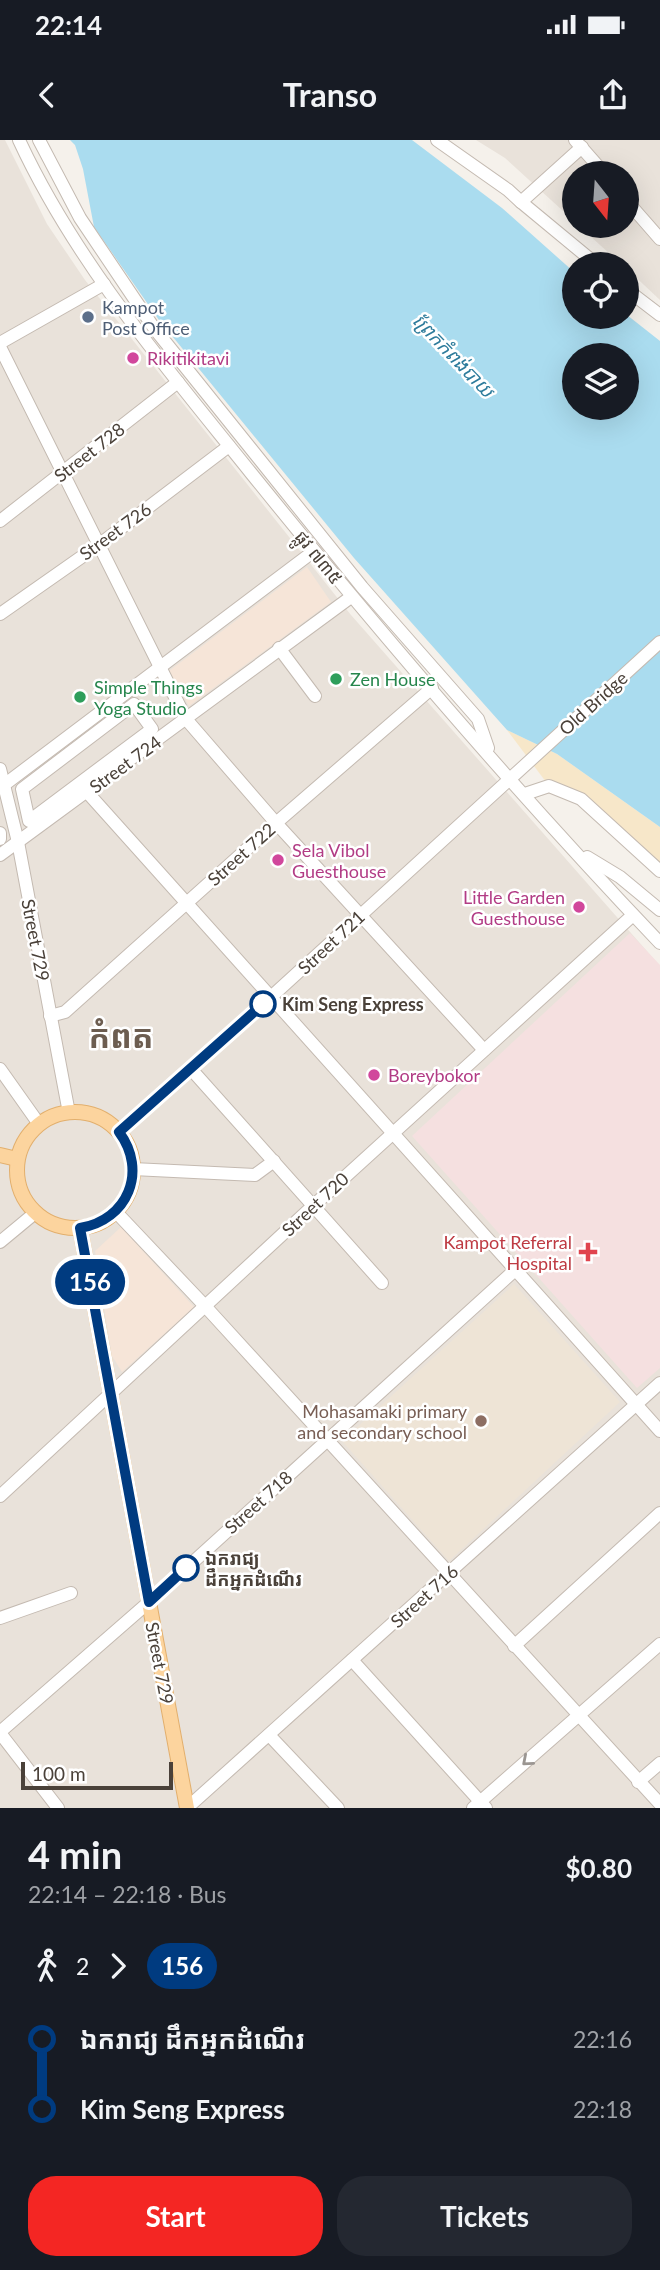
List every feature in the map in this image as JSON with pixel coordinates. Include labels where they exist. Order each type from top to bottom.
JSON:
[{"type":"main road","points":[[69,1113],[91,1114],[119,1132],[130,1151],[133,1169],[131,1187],[116,1212],[98,1223],[80,1228],[56,1225],[35,1213],[19,1186],[18,1159],[24,1142],[39,1124],[53,1116],[69,1113]]},
{"type":"main road","points":[[0,1155],[18,1159]]},
{"type":"main road","name":"Street 729","points":[[80,1228],[187,1808]]},
{"type":"street","name":"ផ្លូវ ៧៣៥","points":[[19,140],[65,228],[142,337],[229,446],[351,597],[660,943]]},
{"type":"street","points":[[39,140],[80,218],[154,328],[362,587],[478,719],[490,755]]},
{"type":"street","points":[[437,140],[508,190],[581,252]]},
{"type":"street","points":[[521,202],[578,144],[593,161]]},
{"type":"street","points":[[639,215],[660,239]]},
{"type":"street","points":[[104,284],[0,345],[186,719],[276,823],[484,1050]]},
{"type":"street","points":[[639,299],[660,314]]},
{"type":"street","name":"Street 728","points":[[0,521],[178,382]]},
{"type":"street","name":"Street 726","points":[[0,614],[100,544],[229,446]]},
{"type":"street","points":[[2,786],[314,551]]},
{"type":"street","name":"Street 724","points":[[0,855],[351,597]]},
{"type":"street","name":"Old Bridge","points":[[511,779],[660,642]]},
{"type":"street","points":[[279,648],[315,696]]},
{"type":"street","name":"Street 722","points":[[50,1016],[65,1012],[432,688]]},
{"type":"street","points":[[134,704],[152,729],[29,821],[22,789],[134,704]]},
{"type":"street","name":"Street 729","points":[[0,769],[2,786],[18,842],[69,1113]]},
{"type":"street","name":"Street 721","points":[[119,1132],[511,779]]},
{"type":"street","points":[[525,794],[549,786],[581,799],[660,871]]},
{"type":"street","points":[[88,792],[660,1431]]},
{"type":"street","points":[[0,833],[0,839]]},
{"type":"street","points":[[575,850],[620,877],[660,910]]},
{"type":"street","name":"Street 720","points":[[0,1496],[633,915]]},
{"type":"street","points":[[0,1069],[39,1124]]},
{"type":"street","points":[[191,1069],[382,1283]]},
{"type":"street","points":[[133,1169],[255,1175],[274,1161]]},
{"type":"street","points":[[116,1212],[660,1804]]},
{"type":"street","points":[[0,1242],[35,1213]]},
{"type":"street","name":"Street 718","points":[[0,1732],[149,1602],[515,1270]]},
{"type":"street","name":"Street 716","points":[[187,1808],[660,1383]]},
{"type":"street","points":[[514,1646],[660,1513]]},
{"type":"street","points":[[0,1618],[71,1593]]},
{"type":"street","points":[[352,1660],[480,1806],[660,1644]]},
{"type":"street","points":[[0,1732],[58,1808]]},
{"type":"street","points":[[270,1735],[338,1808]]},
{"type":"street","points":[[638,1782],[660,1763]]},
{"type":"shaded area","points":[[0,140],[5,140],[47,224],[85,280],[351,615],[660,966],[660,1808],[0,1808]]},
{"type":"shaded area","points":[[476,140],[660,140],[660,300],[639,280],[639,252],[608,252],[592,238],[639,238],[639,161],[562,161],[562,210],[505,158]]},
{"type":"shaded area","points":[[307,567],[331,602],[189,706],[169,671]]},
{"type":"shaded area","name":"Kampot Referral Hospital","points":[[630,933],[660,965],[660,1368],[637,1388],[412,1136]]},
{"type":"shaded area","points":[[121,1227],[194,1307],[122,1372],[112,1356],[95,1251]]},
{"type":"shaded area","name":"Mohasamaki primary and secondary school","points":[[514,1284],[620,1402],[449,1561],[342,1441]]},
{"type":"sand","points":[[507,730],[557,754],[660,827],[660,871],[581,799],[549,786]]},
{"type":"water","name":"ព្រែកកំពង់បាយ","points":[[70,140],[412,140],[502,208],[562,261],[562,329],[639,329],[639,324],[660,341],[660,827],[557,754],[507,730],[354,558],[159,320],[94,227],[83,169],[75,145]]},
{"type":"bus line","name":"156","points":[[186,1568],[149,1602],[80,1228],[98,1223],[116,1212],[131,1187],[133,1169],[130,1151],[119,1132],[263,1004]]},
{"type":"place","name":"Kampot Post Office","points":[[88,317]]},
{"type":"place","name":"Rikitikitavi","points":[[133,358]]},
{"type":"place","name":"Zen House","points":[[336,679]]},
{"type":"place","name":"Simple Things Yoga Studio","points":[[80,697]]},
{"type":"place","name":"Sela Vibol Guesthouse","points":[[278,860]]},
{"type":"place","name":"Little Garden Guesthouse","points":[[579,907]]},
{"type":"place","name":"Kim Seng Express","points":[[263,1004]]},
{"type":"place","name":"Boreybokor","points":[[374,1075]]},
{"type":"place","name":"Kampot Referral Hospital","points":[[588,1252]]},
{"type":"place","name":"Mohasamaki primary and secondary school","points":[[481,1421]]},
{"type":"place","name":"ឯករាជ្យ ដឹកអ្នកដំណើរ","points":[[186,1568]]},
{"type":"district","name":"កំពត","points":[[121,1035]]}]
